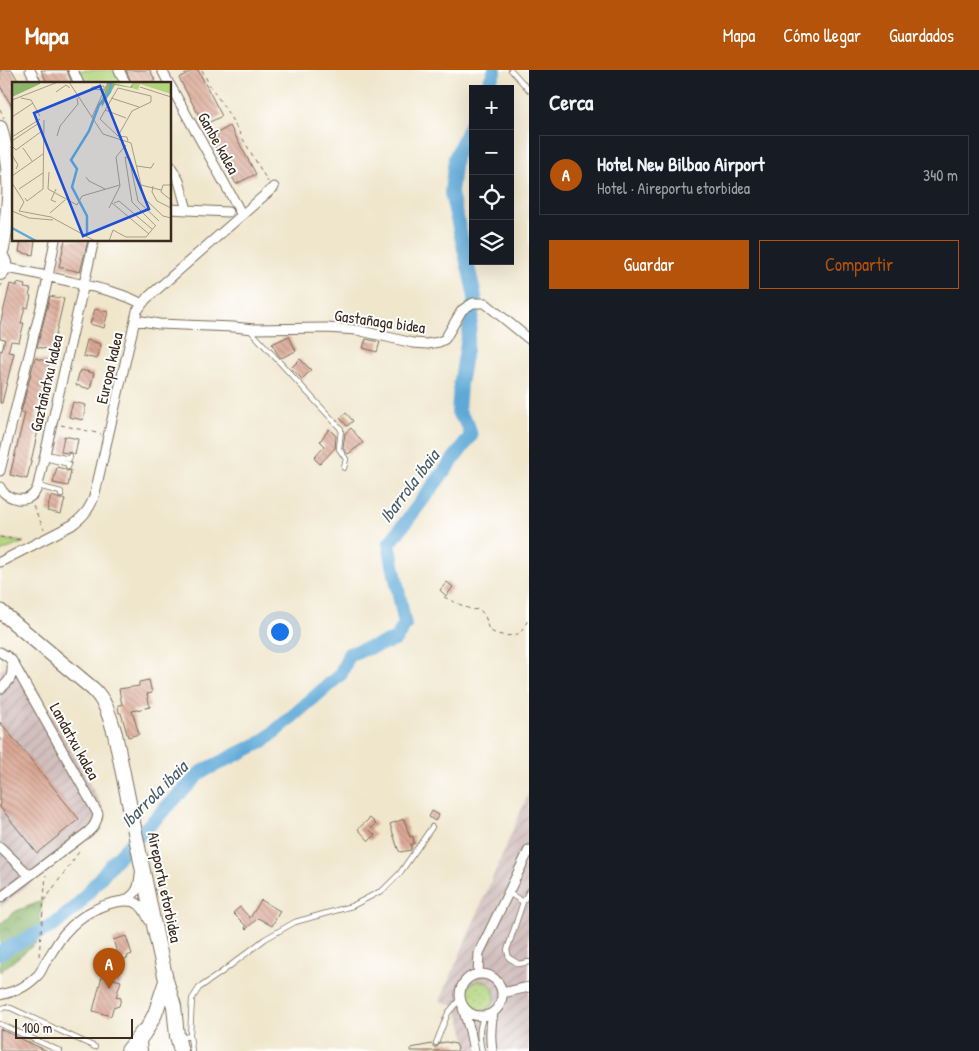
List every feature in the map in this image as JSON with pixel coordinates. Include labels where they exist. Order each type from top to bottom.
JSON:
[{"type":"highway","points":[[129,1051],[145,1031]]},
{"type":"main road","points":[[0,128],[7,159],[9,179],[9,197],[1,263]]},
{"type":"main road","name":"Aireportu etorbidea","points":[[0,611],[78,675],[100,696],[109,715],[115,734],[156,935],[174,1006],[180,1042]]},
{"type":"main road","points":[[140,1051],[139,1043],[158,1005],[166,980]]},
{"type":"main road","points":[[145,1031],[158,1025],[164,1026],[169,1028],[180,1042]]},
{"type":"street","points":[[30,70],[36,82]]},
{"type":"street","points":[[73,70],[78,82]]},
{"type":"street","points":[[118,70],[125,82]]},
{"type":"street","name":"Ganbe kalea","points":[[162,70],[166,82]]},
{"type":"street","name":"Ganbe kalea","points":[[171,92],[242,215]]},
{"type":"street","points":[[171,167],[179,180],[187,210]]},
{"type":"street","name":"Europa kalea","points":[[0,562],[72,525],[82,517],[91,504],[95,493],[137,311],[146,298],[273,188]]},
{"type":"street","points":[[171,208],[228,212]]},
{"type":"street","name":"Gaztañatxu kalea","points":[[0,471],[56,241]]},
{"type":"street","name":"Gaztañatxu kalea","points":[[28,497],[36,492],[38,485],[94,241]]},
{"type":"street","points":[[1,263],[130,297],[142,304]]},
{"type":"street","name":"Gastañaga bidea","points":[[136,320],[159,324],[357,330],[414,343],[427,344],[444,339],[462,310],[473,303],[485,303],[529,340]]},
{"type":"street","points":[[0,487],[10,497],[19,499],[28,497]]},
{"type":"street","points":[[0,652],[12,662],[13,673],[9,682],[0,689]]},
{"type":"street","name":"Landatxu kalea","points":[[12,662],[95,807],[98,814],[97,820],[88,832]]},
{"type":"street","points":[[0,898],[88,832]]},
{"type":"street","points":[[124,901],[133,895],[138,888],[138,844]]},
{"type":"street","points":[[0,847],[29,875]]},
{"type":"street","points":[[478,974],[479,954],[529,850]]},
{"type":"street","points":[[519,872],[529,870]]},
{"type":"street","points":[[0,995],[16,992],[27,986],[39,974],[64,934],[94,909],[124,901],[139,904],[156,935]]},
{"type":"street","points":[[461,1002],[475,1016],[489,1014],[500,1004],[502,993],[500,986],[491,977],[484,974],[471,976],[462,986],[460,992],[461,1002],[474,1051]]},
{"type":"street","points":[[502,993],[529,987]]},
{"type":"street","points":[[489,1014],[492,1051]]},
{"type":"lane","points":[[511,70],[529,90]]},
{"type":"lane","points":[[249,328],[341,428],[339,449],[346,460],[344,468]]},
{"type":"lane","points":[[45,456],[69,459],[70,456]]},
{"type":"lane","points":[[45,456],[69,464],[68,467]]},
{"type":"lane","points":[[38,485],[61,492],[61,494]]},
{"type":"lane","points":[[192,1051],[180,1042],[190,1014],[192,999],[199,988],[265,939],[295,922],[352,906],[383,890],[400,873],[432,827]]},
{"type":"lane","points":[[529,890],[523,902],[507,950],[509,958],[519,964],[529,962]]},
{"type":"lane","points":[[509,893],[523,902]]},
{"type":"lane","points":[[436,1043],[448,1013],[461,1002]]},
{"type":"lane","points":[[0,1009],[5,1007],[11,1008],[95,1047]]},
{"type":"lane","points":[[482,1051],[479,1032],[480,1024],[489,1014]]},
{"type":"lane","points":[[0,1024],[60,1051]]},
{"type":"path","points":[[202,70],[273,188]]},
{"type":"path","points":[[53,423],[102,435]]},
{"type":"path","points":[[28,497],[44,530]]},
{"type":"path","points":[[0,537],[23,540]]},
{"type":"path","points":[[444,597],[472,610],[479,609],[486,616],[487,626],[495,634],[517,634],[523,630],[529,617]]},
{"type":"path","points":[[44,901],[87,839],[88,832]]},
{"type":"path","points":[[39,974],[46,874],[44,865]]},
{"type":"shaded area","points":[[22,662],[103,808],[104,819],[100,828],[0,907],[0,671],[5,667]]},
{"type":"shaded area","points":[[529,792],[529,1051],[469,1051],[455,1006],[440,1001]]},
{"type":"green space","points":[[77,70],[115,70],[122,82],[82,82]]},
{"type":"green space","points":[[0,539],[24,542],[0,552]]},
{"type":"green space","points":[[42,901],[37,942],[0,972],[0,924],[16,911]]},
{"type":"green space","points":[[480,981],[491,985],[495,996],[491,1007],[480,1011],[469,1007],[465,996],[469,985]]},
{"type":"green space","points":[[485,1021],[488,1022],[488,1051],[485,1051],[482,1039]]},
{"type":"building","points":[[0,70],[12,70],[19,82],[12,82],[12,107],[0,86]]},
{"type":"building","points":[[41,70],[67,70],[71,82],[47,82]]},
{"type":"building","points":[[126,70],[150,70],[155,80],[152,82],[131,82]]},
{"type":"building","points":[[193,70],[198,70],[222,116],[204,125],[179,78]]},
{"type":"building","points":[[230,126],[256,174],[236,184],[210,137]]},
{"type":"building","points":[[21,241],[35,241],[33,255],[19,252]]},
{"type":"building","points":[[65,241],[88,241],[80,272],[59,267]]},
{"type":"building","points":[[17,283],[25,285],[24,288],[31,289],[29,295],[31,296],[28,308],[25,307],[21,323],[24,323],[19,342],[11,341],[8,352],[14,353],[2,403],[0,403],[0,350],[2,351],[5,339],[0,338],[0,325],[10,284],[17,286]]},
{"type":"building","points":[[50,296],[64,299],[52,350],[37,347]]},
{"type":"building","points":[[95,309],[108,312],[104,328],[90,324]]},
{"type":"building","points":[[289,336],[296,351],[281,358],[272,344]]},
{"type":"building","points":[[366,339],[380,342],[377,352],[363,348]]},
{"type":"building","points":[[87,340],[101,344],[97,359],[83,356]]},
{"type":"building","points":[[35,358],[49,362],[34,424],[39,426],[27,479],[10,475],[25,413],[21,412]]},
{"type":"building","points":[[300,359],[311,370],[302,379],[291,368]]},
{"type":"building","points":[[80,370],[94,373],[90,389],[76,385]]},
{"type":"building","points":[[73,402],[86,405],[83,420],[69,417]]},
{"type":"building","points":[[346,413],[353,421],[347,426],[340,418]]},
{"type":"building","points":[[351,428],[363,443],[348,454],[343,448],[345,433]]},
{"type":"building","points":[[329,429],[336,436],[335,448],[320,464],[314,458],[325,446],[320,441]]},
{"type":"building","points":[[64,436],[78,439],[75,455],[71,452],[61,452]]},
{"type":"building","points":[[57,467],[67,471],[71,470],[68,486],[53,483]]},
{"type":"building","points":[[51,496],[65,499],[61,514],[47,511]]},
{"type":"building","points":[[447,582],[453,587],[446,596],[440,590]]},
{"type":"building","points":[[149,680],[152,693],[147,694],[150,707],[132,711],[139,734],[128,737],[121,713],[119,713],[118,705],[122,705],[119,689],[139,686],[139,682]]},
{"type":"building","points":[[0,722],[79,819],[37,853],[0,807]]},
{"type":"building","points":[[432,811],[439,815],[435,821],[429,817]]},
{"type":"building","points":[[370,818],[376,824],[370,830],[375,835],[369,841],[358,829]]},
{"type":"building","points":[[404,819],[410,837],[413,836],[414,844],[411,844],[411,850],[400,852],[390,824]]},
{"type":"building","points":[[261,900],[280,911],[272,926],[258,918],[246,929],[246,926],[233,913],[240,907],[250,918]]},
{"type":"building","points":[[126,936],[132,954],[120,961],[113,940]]},
{"type":"building","points":[[102,976],[121,981],[116,997],[121,998],[119,1006],[113,1008],[111,1016],[93,1011]]},
{"type":"building","points":[[0,1029],[47,1051],[0,1050]]},
{"type":"building","points":[[440,1043],[456,1044],[457,1051],[411,1051],[411,1048],[432,1044],[434,1047],[437,1047]]},
{"type":"waterway","name":"Ibarrola ibaia","points":[[488,85],[495,70]]},
{"type":"waterway","name":"Ibarrola ibaia","points":[[0,953],[54,925],[76,907],[115,860],[201,772],[264,741],[341,674],[349,654],[395,640],[405,625],[389,544],[471,436],[468,425],[458,412],[460,385],[475,296],[451,193],[455,158],[469,128]]},
{"type":"place","name":"Hotel New Bilbao Airport","points":[[109,989]]}]
